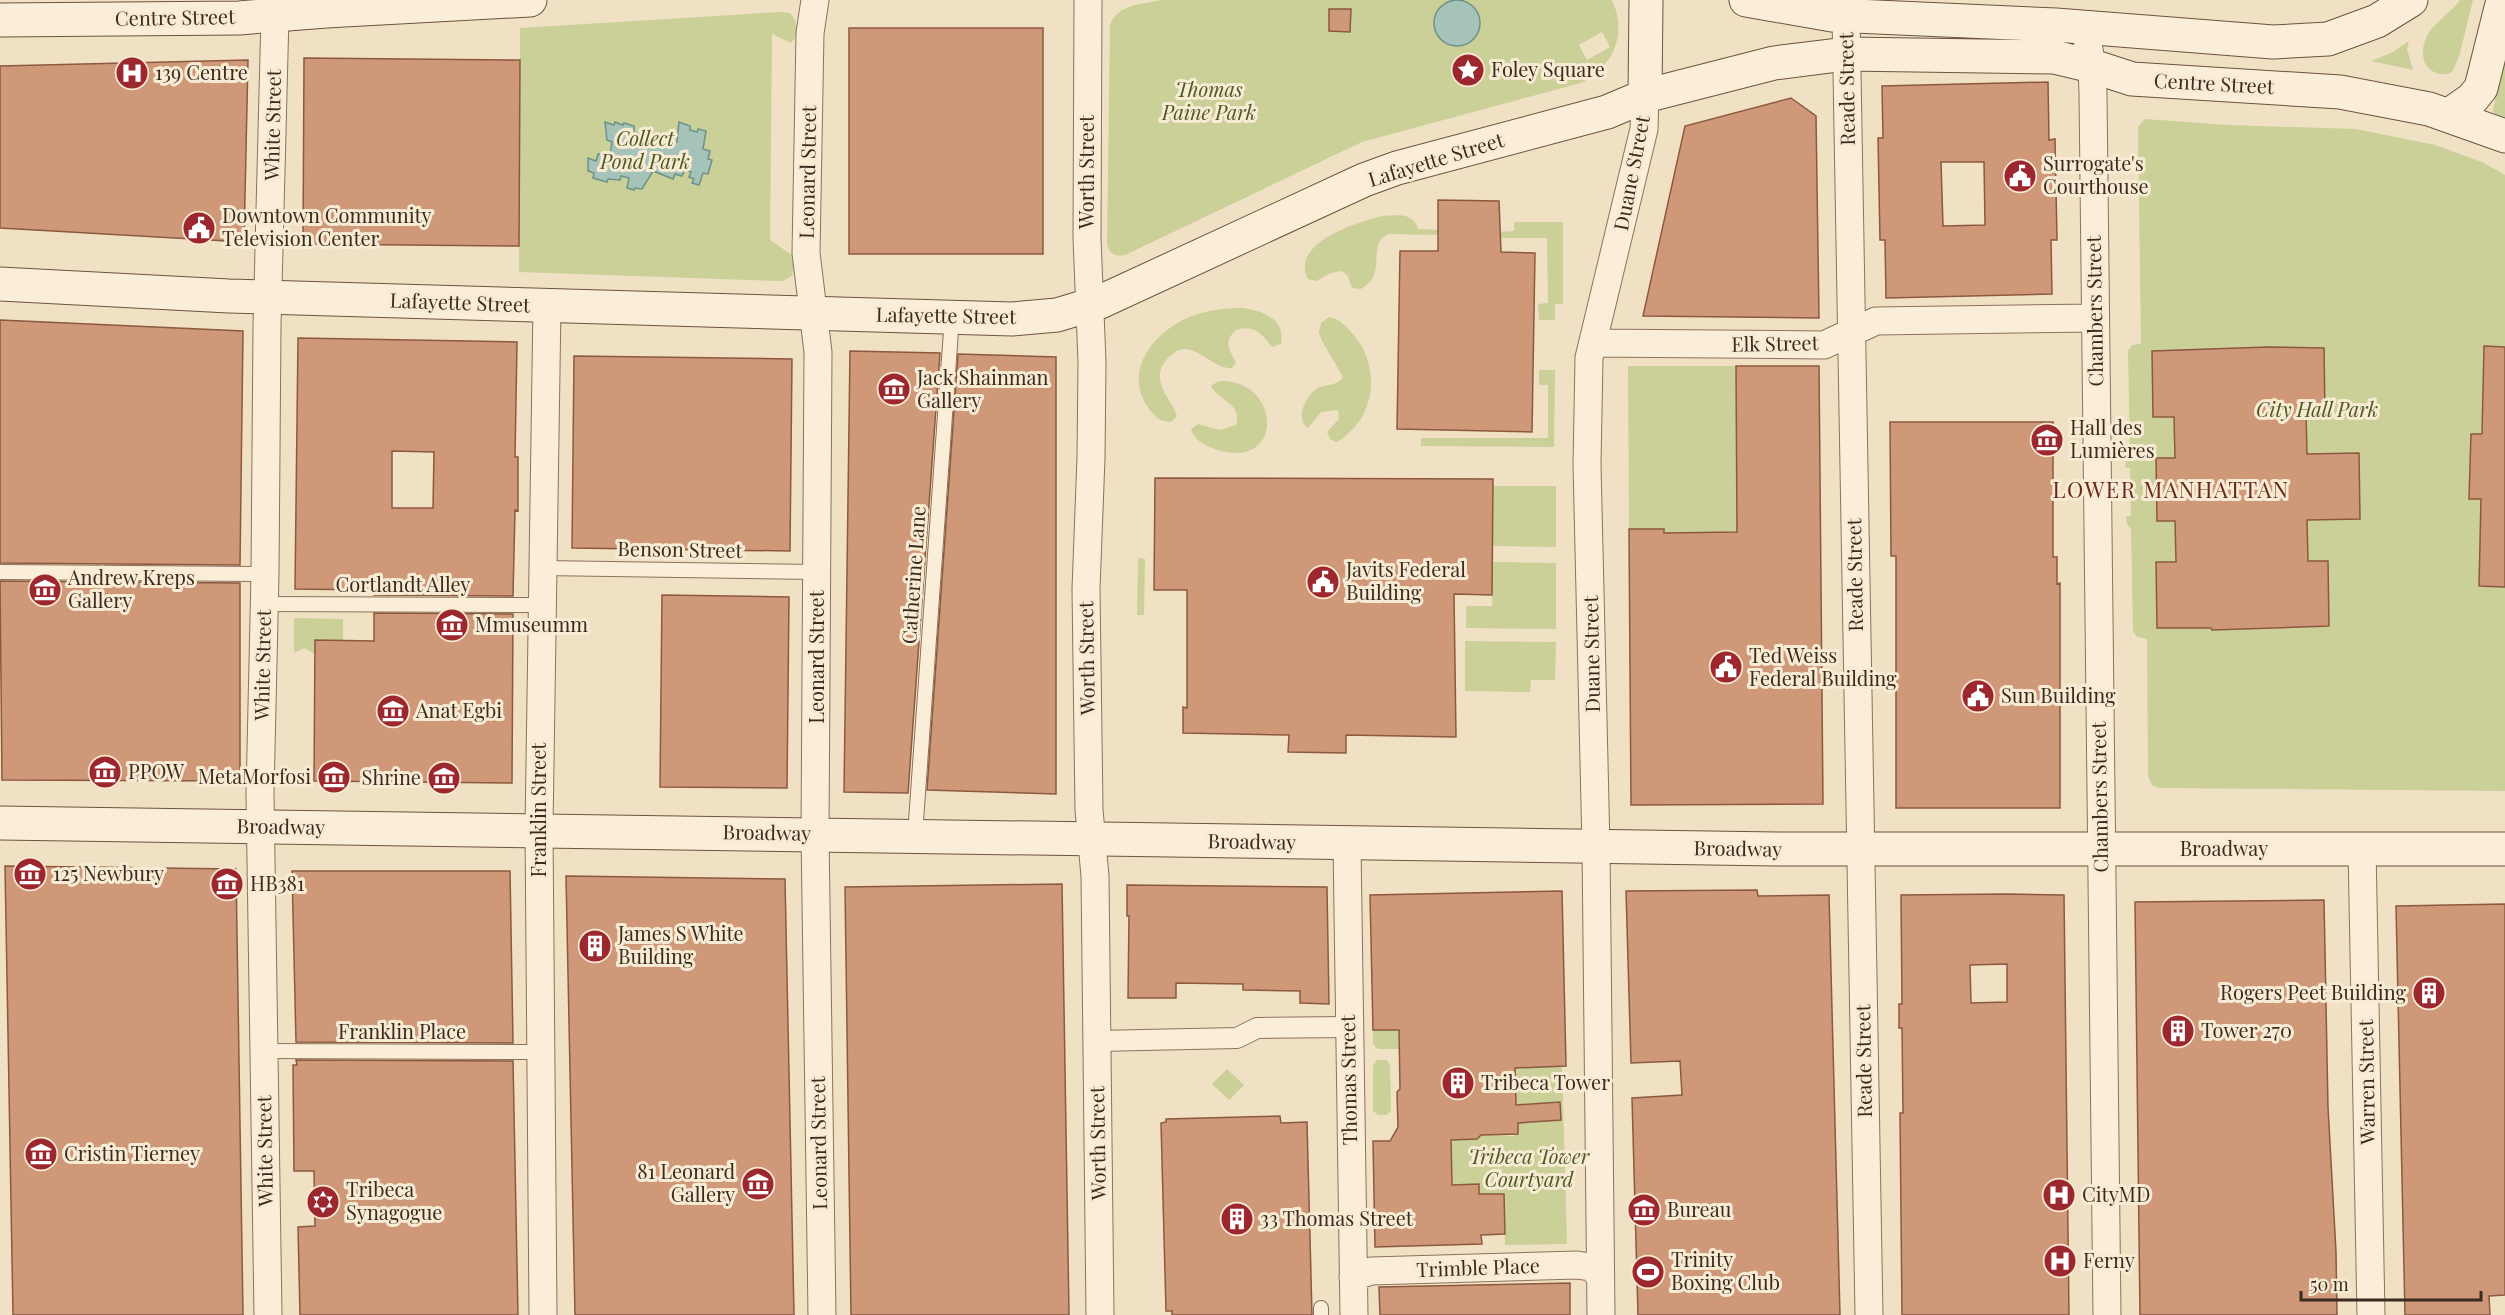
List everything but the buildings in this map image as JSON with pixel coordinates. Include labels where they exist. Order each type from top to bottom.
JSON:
[{"type":"main road","name":"Centre Street","points":[[0,20],[239,18],[530,0]]},
{"type":"main road","name":"Duane Street","points":[[1645,96],[1646,0]]},
{"type":"main road","points":[[1746,0],[1787,9],[1846,16],[2085,27],[2273,42],[2328,39],[2359,29],[2389,15],[2411,0]]},
{"type":"main road","points":[[2449,114],[2472,99],[2481,88],[2503,0]]},
{"type":"main road","name":"Centre Street","points":[[1846,54],[2054,57],[2092,66],[2132,80],[2340,92],[2449,114],[2505,136]]},
{"type":"main road","name":"Lafayette Street","points":[[0,284],[268,297],[813,314],[1024,318],[1057,315],[1090,306],[1387,171],[1598,114],[1645,96],[1774,63],[1846,54]]},
{"type":"main road","name":"Broadway","points":[[0,823],[538,829],[1092,840],[1861,850],[2505,849]]},
{"type":"street","name":"Leonard Street","points":[[815,0],[810,33],[806,253],[818,352],[815,834],[822,1315]]},
{"type":"street","name":"Worth Street","points":[[1088,0],[1087,238],[1091,458],[1086,601],[1089,810],[1095,876],[1100,1315]]},
{"type":"street","name":"White Street","points":[[268,1315],[260,827],[275,15]]},
{"type":"street","name":"Reade Street","points":[[1846,16],[1869,1315]]},
{"type":"street","name":"Chambers Street","points":[[2085,27],[2092,66],[2107,1315]]},
{"type":"street","name":"Duane Street","points":[[1601,1315],[1596,847],[1587,464],[1589,358],[1644,129],[1645,96]]},
{"type":"street","name":"Franklin Street","points":[[543,1315],[538,829],[548,306]]},
{"type":"street","name":"Elk Street","points":[[1593,343],[1824,345],[1876,321],[2095,318]]},
{"type":"street","name":"Thomas Street","points":[[1347,844],[1354,1315]]},
{"type":"street","name":"Warren Street","points":[[2362,848],[2371,1315]]},
{"type":"street","points":[[1097,1041],[1237,1038],[1257,1028],[1348,1026]]},
{"type":"street","name":"Trimble Place","points":[[1353,1277],[1371,1271],[1577,1265],[1590,1267],[1600,1275]]},
{"type":"lane","name":"Catherine Lane","points":[[915,835],[952,317]]},
{"type":"lane","name":"Benson Street","points":[[543,568],[817,572]]},
{"type":"lane","points":[[0,572],[265,574]]},
{"type":"lane","name":"Cortlandt Alley","points":[[265,604],[542,605]]},
{"type":"lane","name":"Franklin Place","points":[[264,1051],[540,1052]]},
{"type":"green space","name":"Thomas Paine Park","points":[[1162,0],[1612,0],[1617,13],[1618,37],[1615,48],[1602,68],[1581,83],[1362,142],[1119,256],[1111,252],[1107,244],[1110,25],[1114,18],[1125,9]],"holes":[[[1602,32],[1610,47],[1587,60],[1579,45]]]},
{"type":"green space","points":[[2460,0],[2473,0],[2459,57],[2452,72],[2438,74],[2426,64],[2423,56],[2424,44],[2431,30]]},
{"type":"green space","name":"Collect Pond Park","points":[[790,13],[795,21],[796,37],[791,43],[772,34],[770,240],[792,255],[794,266],[792,276],[783,281],[776,281],[519,272],[520,28]]},
{"type":"green space","points":[[2409,41],[2407,49],[2413,70],[2371,61],[2391,53]]},
{"type":"green space","points":[[2505,51],[2505,125],[2494,116],[2493,110]]},
{"type":"green space","name":"City Hall Park","points":[[2145,119],[2228,125],[2356,129],[2435,145],[2482,162],[2505,175],[2505,791],[2159,788],[2152,785],[2148,776],[2147,639],[2137,637],[2133,631],[2131,529],[2127,524],[2126,516],[2131,516],[2130,468],[2125,467],[2130,454],[2128,351],[2132,345],[2141,344],[2138,127]]},
{"type":"green space","points":[[1383,216],[1409,217],[1418,229],[1438,230],[1438,235],[1388,234],[1377,248],[1375,273],[1369,283],[1361,289],[1352,288],[1348,276],[1342,271],[1331,273],[1316,281],[1308,279],[1305,266],[1308,255],[1317,245],[1344,229]]},
{"type":"green space","points":[[1514,222],[1563,222],[1563,304],[1555,304],[1555,320],[1539,320],[1538,304],[1548,303],[1547,238],[1499,238],[1499,232],[1514,231]]},
{"type":"green space","points":[[1229,308],[1242,308],[1271,317],[1280,328],[1281,344],[1272,347],[1261,334],[1253,329],[1236,330],[1228,342],[1229,350],[1236,362],[1232,368],[1224,367],[1193,351],[1185,349],[1177,351],[1165,362],[1160,375],[1163,388],[1177,416],[1171,422],[1156,417],[1141,395],[1139,380],[1146,354],[1155,342],[1178,322],[1192,316]]},
{"type":"green space","points":[[1329,317],[1344,325],[1360,343],[1370,367],[1371,380],[1370,393],[1362,417],[1354,428],[1336,442],[1330,439],[1327,432],[1339,419],[1338,410],[1321,412],[1308,428],[1302,419],[1303,407],[1309,396],[1318,388],[1335,384],[1343,377],[1319,333],[1321,323]]},
{"type":"green space","points":[[1628,366],[1736,366],[1737,532],[1664,533],[1663,529],[1629,529]]},
{"type":"green space","points":[[1539,370],[1555,370],[1554,447],[1421,446],[1421,438],[1548,438],[1548,385],[1539,385]]},
{"type":"green space","points":[[1223,381],[1243,385],[1257,396],[1265,410],[1267,425],[1263,439],[1253,449],[1237,453],[1215,449],[1200,442],[1192,433],[1191,429],[1198,424],[1220,430],[1236,425],[1236,412],[1233,407],[1211,386]]},
{"type":"green space","points":[[1493,486],[1556,486],[1556,547],[1492,546]]},
{"type":"green space","points":[[1138,558],[1145,559],[1144,615],[1137,615]]},
{"type":"green space","points":[[1493,562],[1556,563],[1556,629],[1466,628],[1466,606],[1492,606]]},
{"type":"green space","points":[[294,618],[343,619],[343,640],[315,640],[315,654],[304,648],[294,653]]},
{"type":"green space","points":[[1465,641],[1556,642],[1555,680],[1531,680],[1530,692],[1465,691]]},
{"type":"green space","points":[[1373,1030],[1399,1030],[1399,1049],[1378,1049],[1373,1044]]},
{"type":"green space","points":[[1377,1060],[1387,1060],[1390,1065],[1391,1110],[1387,1115],[1378,1115],[1373,1111],[1373,1066]]},
{"type":"green space","name":"Tribeca Tower Courtyard","points":[[1562,1066],[1567,1244],[1505,1245],[1504,1194],[1479,1194],[1478,1184],[1452,1185],[1451,1140],[1477,1139],[1482,1135],[1514,1136],[1518,1132],[1518,1127],[1515,1125],[1515,1068]]},
{"type":"green space","points":[[1227,1069],[1244,1085],[1229,1100],[1212,1084]]},
{"type":"water","points":[[1457,0],[1473,7],[1480,23],[1473,39],[1457,46],[1441,39],[1434,23],[1441,7]]},
{"type":"water","points":[[605,122],[614,125],[615,122],[623,125],[624,123],[634,126],[634,132],[677,142],[679,122],[690,126],[690,130],[706,131],[703,149],[710,151],[708,159],[712,160],[708,174],[703,173],[699,185],[692,183],[694,179],[689,177],[691,172],[685,170],[682,176],[675,174],[673,179],[653,171],[642,189],[635,188],[634,190],[627,188],[629,178],[621,176],[620,180],[608,179],[607,182],[593,178],[594,173],[588,171],[588,158],[596,161],[598,154],[610,155],[612,142],[607,140]]},
{"type":"place","name":"Foley Square","points":[[1468,70]]},
{"type":"place","name":"139 Centre","points":[[132,73]]},
{"type":"place","name":"Surrogate's Courthouse","points":[[2020,176]]},
{"type":"place","name":"Downtown Community Television Center","points":[[199,228]]},
{"type":"place","name":"Jack Shainman Gallery","points":[[894,389]]},
{"type":"place","name":"Hall des Lumières","points":[[2047,440]]},
{"type":"place","name":"Javits Federal Building","points":[[1323,582]]},
{"type":"place","name":"Andrew Kreps Gallery","points":[[45,590]]},
{"type":"place","name":"Mmuseumm","points":[[452,625]]},
{"type":"place","name":"Ted Weiss Federal Building","points":[[1726,667]]},
{"type":"place","name":"Sun Building","points":[[1978,696]]},
{"type":"place","name":"Anat Egbi","points":[[393,711]]},
{"type":"place","name":"PPOW","points":[[105,772]]},
{"type":"place","name":"MetaMorfosi","points":[[334,777]]},
{"type":"place","name":"Shrine","points":[[444,778]]},
{"type":"place","name":"125 Newbury","points":[[30,874]]},
{"type":"place","name":"HB381","points":[[227,884]]},
{"type":"place","name":"James S White Building","points":[[595,946]]},
{"type":"place","name":"Rogers Peet Building","points":[[2429,993]]},
{"type":"place","name":"Tower 270","points":[[2178,1031]]},
{"type":"place","name":"Tribeca Tower","points":[[1458,1083]]},
{"type":"place","name":"Cristin Tierney","points":[[41,1154]]},
{"type":"place","name":"81 Leonard Gallery","points":[[758,1184]]},
{"type":"place","name":"CityMD","points":[[2059,1195]]},
{"type":"place","name":"Tribeca Synagogue","points":[[323,1202]]},
{"type":"place","name":"Bureau","points":[[1644,1210]]},
{"type":"place","name":"33 Thomas Street","points":[[1237,1219]]},
{"type":"place","name":"Ferny","points":[[2060,1261]]},
{"type":"place","name":"Trinity Boxing Club","points":[[1648,1272]]},
{"type":"district","name":"LOWER MANHATTAN","points":[[2171,490]]}]
